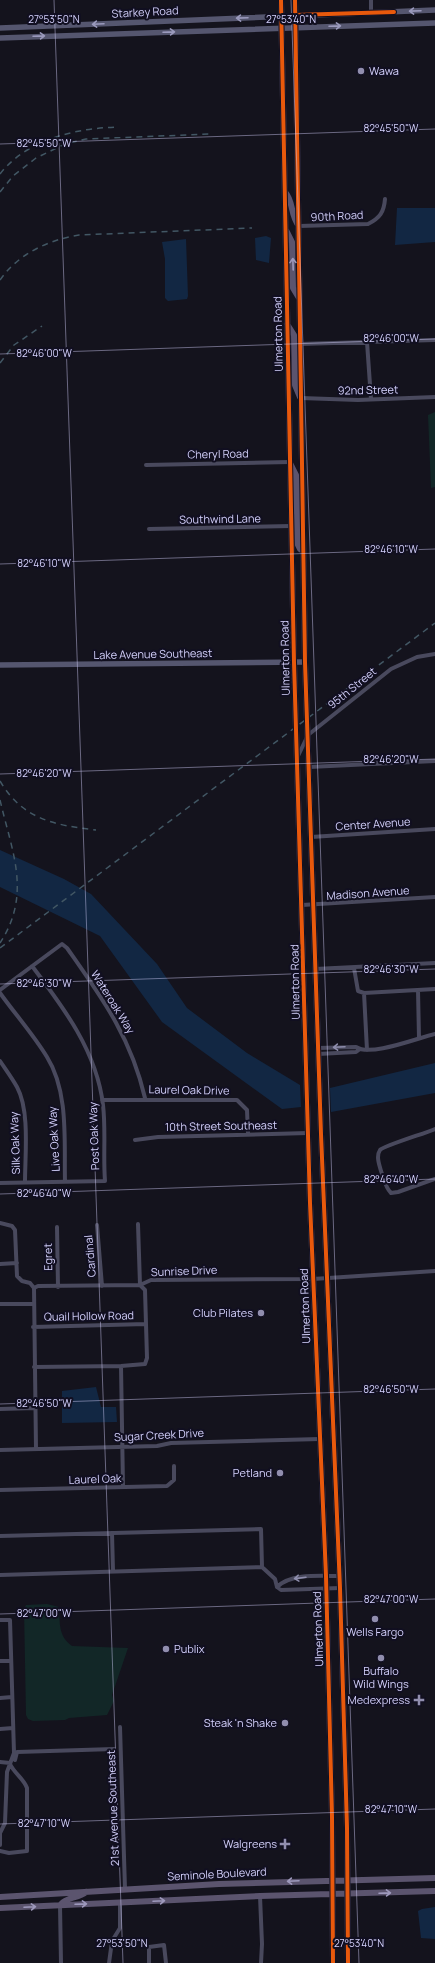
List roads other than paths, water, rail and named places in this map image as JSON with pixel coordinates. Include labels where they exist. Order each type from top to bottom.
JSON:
[{"type":"main road","name":"Ulmerton Road","points":[[281,0],[294,662],[313,1279],[326,1576],[332,1811],[333,1963]]},
{"type":"main road","name":"Ulmerton Road","points":[[295,0],[305,662],[318,1051],[340,1588],[347,1828],[346,1894],[348,1963]]},
{"type":"main road","name":"Starkey Road","points":[[0,28],[435,10]]},
{"type":"main road","name":"Starkey Road","points":[[0,38],[435,23]]},
{"type":"main road","points":[[285,192],[290,198],[292,213],[299,226]]},
{"type":"main road","points":[[285,229],[292,242],[294,288],[300,300]]},
{"type":"main road","points":[[287,324],[294,335],[295,385],[301,398]]},
{"type":"main road","points":[[290,462],[296,475],[298,540],[300,549],[303,550]]},
{"type":"main road","name":"Lake Avenue Southeast","points":[[0,665],[305,662]]},
{"type":"main road","name":"Seminole Boulevard","points":[[0,1897],[124,1889],[346,1879],[435,1878]]},
{"type":"main road","points":[[120,1902],[124,1889]]},
{"type":"main road","points":[[0,1908],[260,1896],[435,1891]]},
{"type":"main road","points":[[60,1905],[66,1899],[80,1897],[86,1892]]},
{"type":"main road","points":[[0,1901],[10,1900],[13,1897]]},
{"type":"street","points":[[370,0],[371,12]]},
{"type":"street","name":"90th Road","points":[[299,226],[368,224],[382,214],[385,199]]},
{"type":"street","points":[[300,344],[435,340]]},
{"type":"street","points":[[367,342],[372,399]]},
{"type":"street","name":"92nd Street","points":[[301,398],[358,400],[435,397]]},
{"type":"street","name":"Cheryl Road","points":[[146,465],[290,462]]},
{"type":"street","name":"Southwind Lane","points":[[149,529],[292,526]]},
{"type":"street","name":"95th Street","points":[[297,758],[308,735],[391,670],[417,657],[435,654]]},
{"type":"street","points":[[309,767],[435,761]]},
{"type":"street","name":"Center Avenue","points":[[311,837],[435,829]]},
{"type":"street","name":"Madison Avenue","points":[[302,904],[313,905],[435,897]]},
{"type":"street","name":"Wateroak Way","points":[[32,966],[62,944],[67,948],[99,994],[120,1028],[137,1068],[145,1098]]},
{"type":"street","points":[[315,969],[435,963]]},
{"type":"street","points":[[0,991],[32,966]]},
{"type":"street","name":"Post Oak Way","points":[[32,966],[63,1007],[81,1039],[97,1075],[102,1100],[105,1181],[65,1182]]},
{"type":"street","points":[[354,968],[358,992],[364,993],[435,989]]},
{"type":"street","points":[[418,990],[419,1038]]},
{"type":"street","name":"Live Oak Way","points":[[0,991],[48,1058],[58,1085],[64,1108],[65,1182]]},
{"type":"street","points":[[364,993],[367,1050]]},
{"type":"street","points":[[318,1051],[356,1052],[360,1050],[383,1048],[435,1034]]},
{"type":"street","name":"Silk Oak Way","points":[[0,1061],[18,1088],[22,1102],[24,1116],[25,1182]]},
{"type":"street","name":"Laurel Oak Drive","points":[[102,1100],[145,1098],[237,1100],[247,1110],[248,1134]]},
{"type":"street","points":[[435,1129],[416,1137],[386,1146],[380,1150],[378,1157],[387,1189],[391,1193],[435,1179]]},
{"type":"street","name":"10th Street Southeast","points":[[135,1140],[158,1137],[308,1133]]},
{"type":"street","points":[[0,1183],[65,1182]]},
{"type":"street","points":[[0,1223],[12,1226],[15,1230],[17,1276],[22,1281],[30,1282],[34,1288],[33,1327],[36,1449]]},
{"type":"street","points":[[34,1367],[121,1366],[145,1364],[147,1358],[145,1290],[140,1285],[138,1224]]},
{"type":"street","name":"Cardinal","points":[[97,1225],[102,1286]]},
{"type":"street","name":"Egret","points":[[57,1227],[58,1287]]},
{"type":"street","points":[[0,1264],[17,1263]]},
{"type":"street","name":"Sunrise Drive","points":[[34,1288],[38,1286],[140,1285],[151,1280],[313,1279],[435,1271]]},
{"type":"street","points":[[0,1304],[33,1304]]},
{"type":"street","name":"Quail Hollow Road","points":[[33,1327],[146,1324]]},
{"type":"street","points":[[121,1366],[123,1487]]},
{"type":"street","points":[[0,1409],[35,1408]]},
{"type":"street","name":"Sugar Creek Drive","points":[[0,1450],[157,1446],[171,1443],[320,1439]]},
{"type":"street","name":"Laurel Oak","points":[[0,1490],[167,1486],[174,1480],[174,1466]]},
{"type":"street","points":[[0,1536],[261,1529],[262,1567]]},
{"type":"street","points":[[112,1533],[113,1571]]},
{"type":"street","points":[[0,1575],[262,1567],[275,1579],[277,1587],[281,1590],[340,1588]]},
{"type":"street","points":[[277,1587],[282,1582],[297,1578],[339,1576]]},
{"type":"street","points":[[0,1620],[10,1620],[12,1728],[14,1753],[7,1772],[5,1823],[0,1833],[0,1845]]},
{"type":"street","points":[[0,1662],[11,1661]]},
{"type":"street","points":[[0,1698],[12,1697]]},
{"type":"street","name":"21st Avenue Southeast","points":[[120,1727],[124,1889]]},
{"type":"street","points":[[0,1729],[12,1728]]},
{"type":"street","points":[[0,1762],[13,1762],[17,1752],[114,1749]]},
{"type":"street","points":[[0,1851],[9,1853],[27,1851],[26,1784],[14,1772],[10,1763]]},
{"type":"street","points":[[260,1896],[262,1944],[261,1963]]},
{"type":"street","points":[[109,1963],[112,1940],[120,1928],[120,1902]]},
{"type":"street","points":[[60,1905],[61,1963]]},
{"type":"street","points":[[149,1963],[149,1947],[164,1945],[166,1963]]},
{"type":"water","points":[[397,208],[435,208],[435,242],[395,245]]},
{"type":"water","points":[[266,236],[271,238],[269,263],[256,260],[255,238]]},
{"type":"water","points":[[186,239],[188,296],[187,299],[168,301],[165,298],[165,259],[162,242]]},
{"type":"water","points":[[0,850],[64,879],[91,894],[157,964],[187,1008],[247,1053],[300,1085],[301,1107],[282,1109],[162,1022],[100,936],[0,887]]},
{"type":"water","points":[[435,1063],[435,1093],[331,1112],[330,1088]]},
{"type":"water","points":[[96,1387],[101,1407],[116,1407],[117,1422],[62,1423],[62,1391]]},
{"type":"water","points":[[435,1907],[435,1939],[421,1938],[418,1911]]},
{"type":"railway","points":[[0,174],[11,162],[38,144],[70,133],[118,127]]},
{"type":"railway","points":[[0,192],[13,176],[36,158],[65,144],[86,139],[211,134]]},
{"type":"railway","points":[[0,280],[7,271],[25,256],[56,240],[67,237],[79,235],[252,228]]},
{"type":"railway","points":[[0,363],[14,345],[42,326]]},
{"type":"railway","points":[[0,948],[435,623]]},
{"type":"railway","points":[[0,781],[9,794],[19,804],[41,818],[67,826],[96,830]]},
{"type":"railway","points":[[0,800],[14,855],[17,890],[15,907],[10,925],[0,943]]},
{"type":"place","name":"Wawa","points":[[361,71]]},
{"type":"place","name":"Club Pilates","points":[[261,1313]]},
{"type":"place","name":"Petland","points":[[280,1473]]},
{"type":"place","name":"Wells Fargo","points":[[375,1619]]},
{"type":"place","name":"Publix","points":[[166,1649]]},
{"type":"place","name":"Buffalo Wild Wings","points":[[381,1658]]},
{"type":"place","name":"Medexpress","points":[[419,1700]]},
{"type":"place","name":"Steak 'n Shake","points":[[285,1723]]},
{"type":"place","name":"Walgreens","points":[[285,1844]]}]
